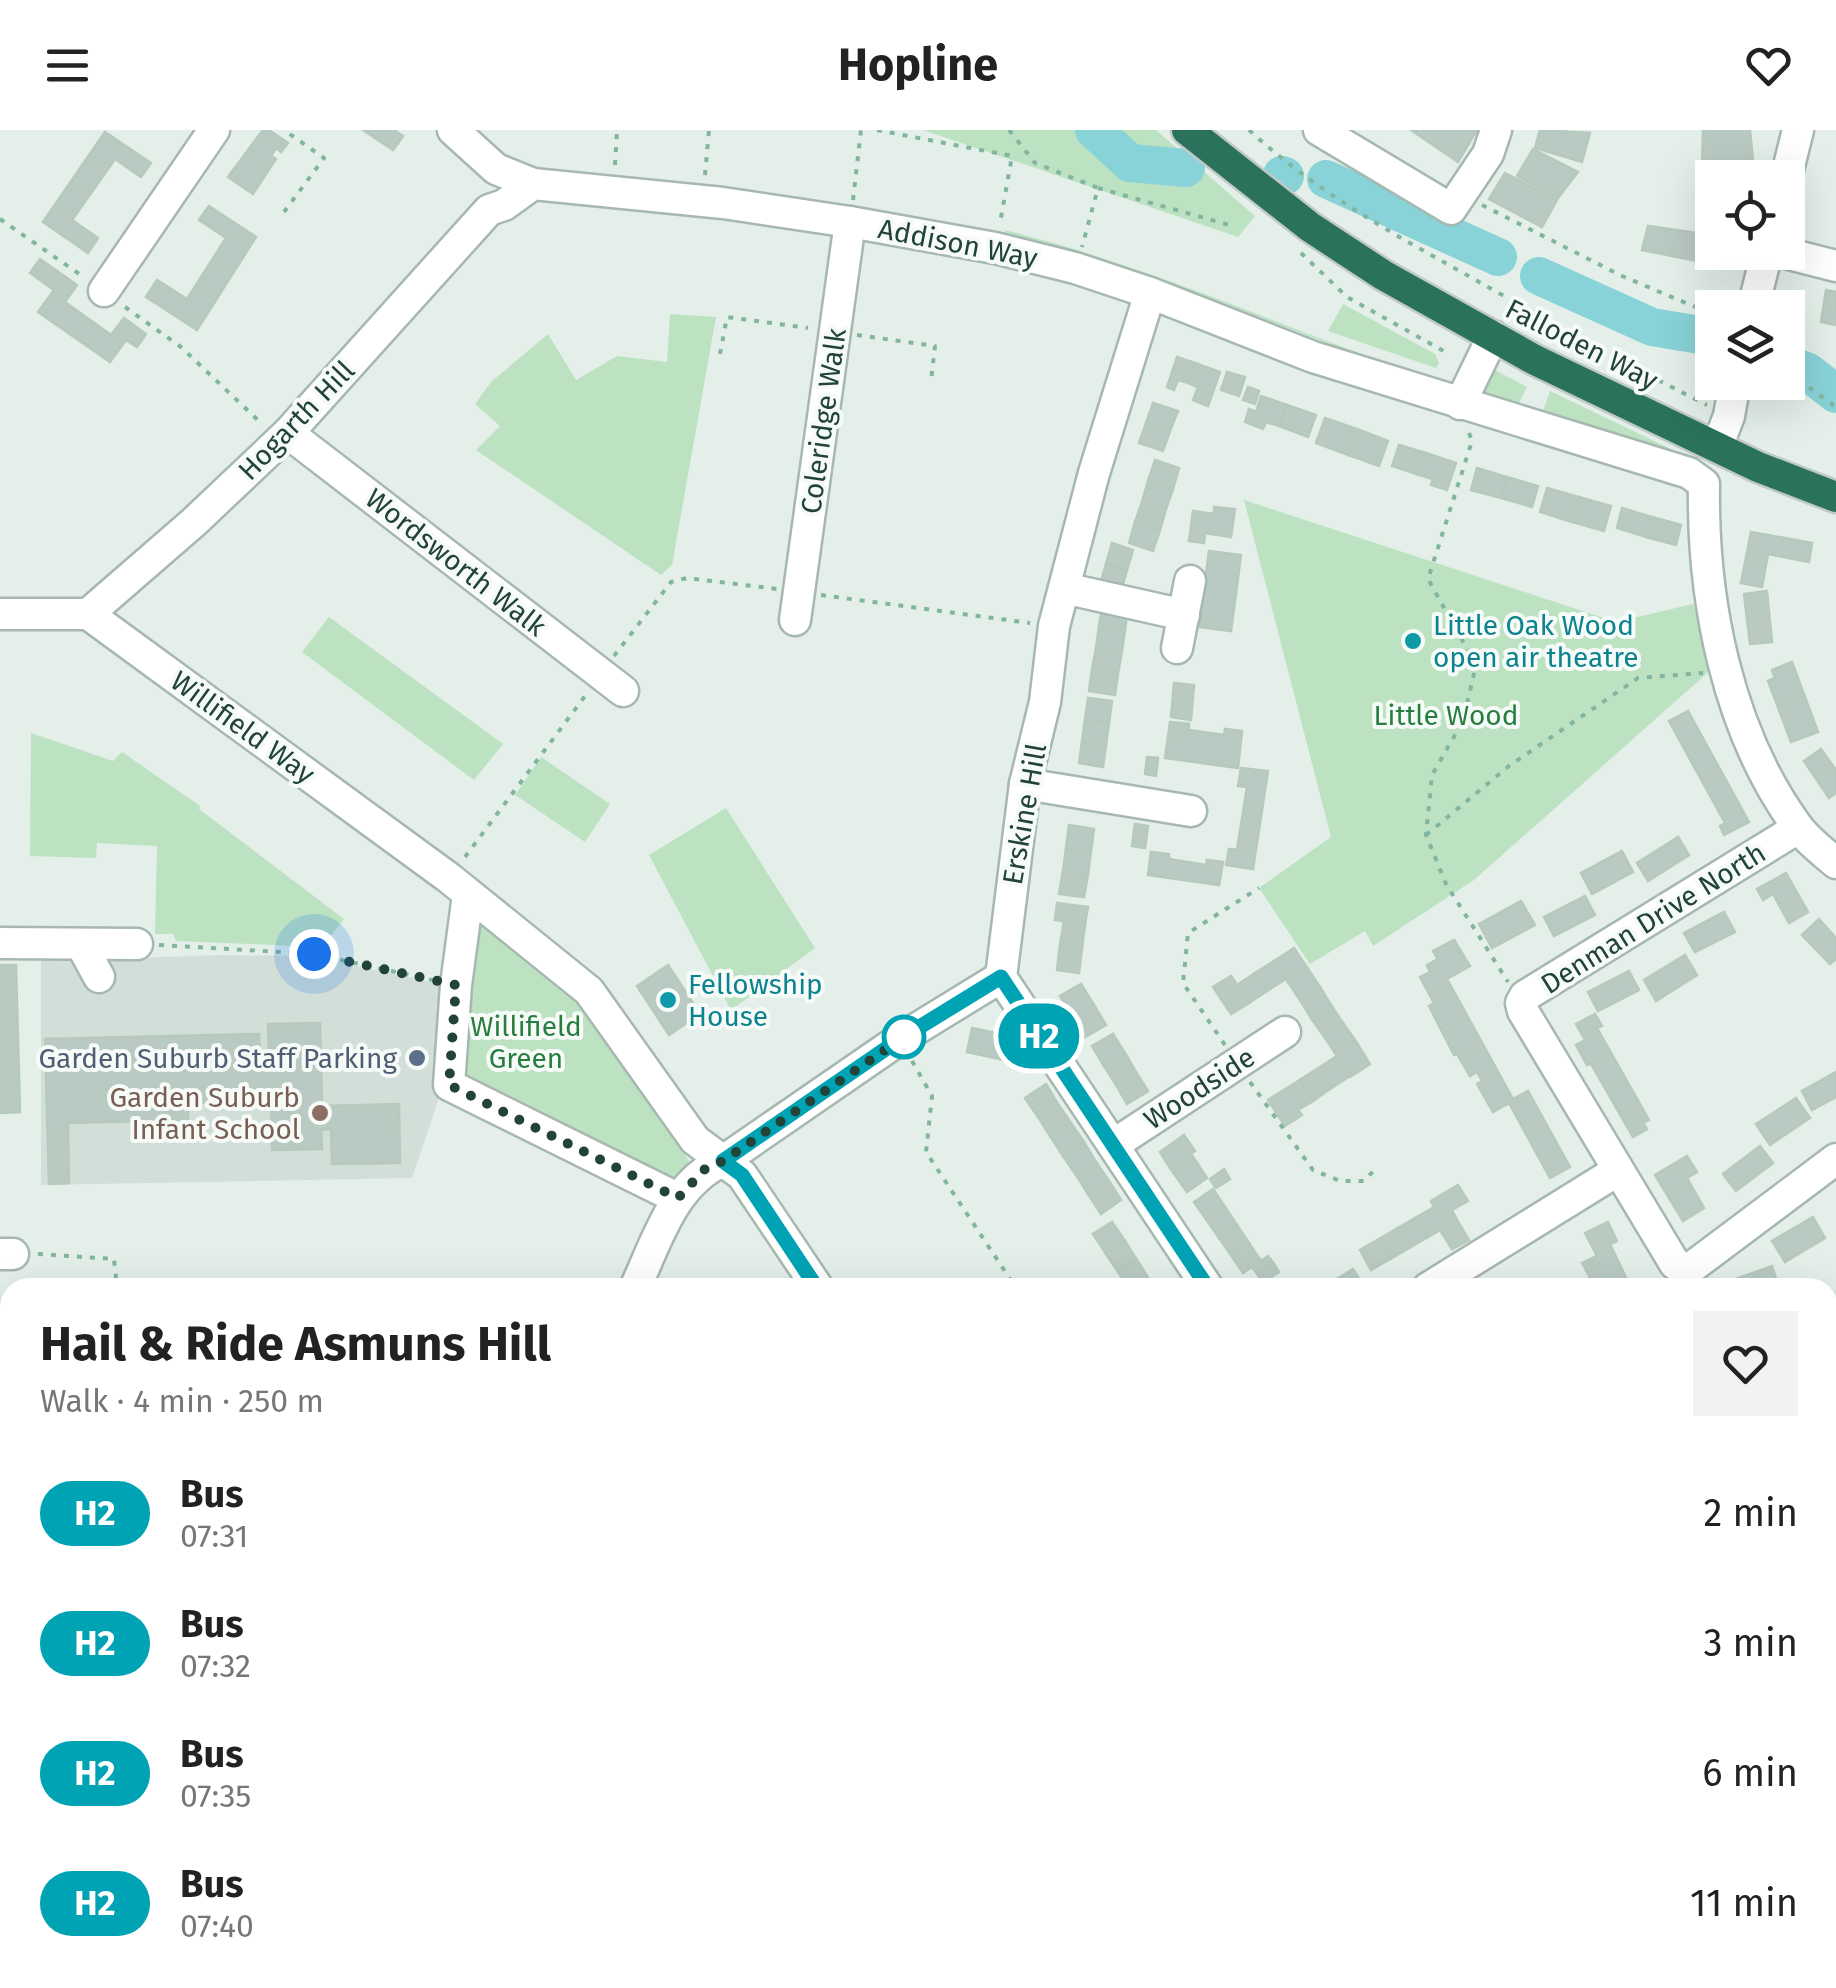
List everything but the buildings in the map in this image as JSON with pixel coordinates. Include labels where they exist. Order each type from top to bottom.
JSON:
[{"type":"highway","name":"Falloden Way","points":[[1186,130],[1310,228],[1383,275],[1493,336],[1717,448],[1836,497]]},
{"type":"highway","name":"Falloden Way","points":[[1210,130],[1310,228]]},
{"type":"street","points":[[104,291],[214,130]]},
{"type":"street","name":"Addison Way","points":[[454,130],[496,169],[533,184],[703,200],[850,222],[995,248],[1075,268],[1314,357],[1689,473],[1704,484],[1707,574],[1728,672]]},
{"type":"street","points":[[1318,130],[1455,202],[1488,154],[1496,130]]},
{"type":"street","points":[[1790,160],[1798,130]]},
{"type":"street","points":[[489,210],[496,169]]},
{"type":"street","name":"Hogarth Hill","points":[[88,614],[284,437],[489,210],[504,205],[533,184]]},
{"type":"street","name":"Coleridge Walk","points":[[797,606],[850,222]]},
{"type":"street","points":[[1805,258],[1836,266]]},
{"type":"street","name":"Erskine Hill","points":[[1001,977],[1026,784],[1046,702],[1054,626],[1094,473],[1150,293]]},
{"type":"street","points":[[1460,404],[1493,336]]},
{"type":"street","points":[[1717,448],[1732,400]]},
{"type":"street","name":"Wordsworth Walk","points":[[284,437],[612,682]]},
{"type":"street","points":[[1177,648],[1190,581]]},
{"type":"street","points":[[1064,588],[1184,615]]},
{"type":"street","points":[[0,614],[88,614]]},
{"type":"street","name":"Willifield Way","points":[[88,614],[458,886],[590,991],[695,1140],[742,1175],[811,1278]]},
{"type":"street","points":[[1728,672],[1750,744],[1798,828],[1836,864]]},
{"type":"street","points":[[1026,784],[1191,811]]},
{"type":"street","name":"Denman Drive North","points":[[1798,828],[1525,996],[1523,1011],[1617,1171],[1675,1264],[1683,1268],[1692,1267],[1836,1159]]},
{"type":"street","points":[[458,886],[449,1085],[678,1198]]},
{"type":"street","points":[[0,943],[137,944]]},
{"type":"street","points":[[81,944],[99,977]]},
{"type":"street","points":[[640,1278],[678,1198],[705,1169],[723,1161],[900,1039],[1001,977],[1201,1278]]},
{"type":"street","name":"Woodside","points":[[1114,1145],[1285,1032]]},
{"type":"street","points":[[1444,1278],[1617,1171]]},
{"type":"path","points":[[284,130],[324,158],[284,212]]},
{"type":"path","points":[[614,192],[618,130]]},
{"type":"path","points":[[703,200],[710,130]]},
{"type":"path","points":[[850,222],[861,130]]},
{"type":"path","points":[[878,130],[1012,156],[995,248]]},
{"type":"path","points":[[1009,130],[1036,163],[1098,188],[1233,226]]},
{"type":"path","name":"Falloden Way","points":[[1250,130],[1276,155],[1344,206],[1571,334],[1719,411]]},
{"type":"path","points":[[1081,248],[1098,188]]},
{"type":"path","points":[[1455,202],[1695,307]]},
{"type":"path","points":[[0,218],[182,347],[284,437]]},
{"type":"path","points":[[1565,346],[1571,334]]},
{"type":"path","points":[[1805,384],[1836,406]]},
{"type":"path","points":[[1472,440],[1428,579],[1476,666],[1463,720],[1432,775],[1426,835],[1446,884],[1522,1002]]},
{"type":"path","points":[[458,886],[612,682],[671,582],[687,578],[797,606],[1054,626]]},
{"type":"path","points":[[1426,835],[1509,766],[1638,678],[1728,672]]},
{"type":"path","points":[[137,944],[314,954],[456,985]]},
{"type":"path","points":[[900,1039],[932,1096],[926,1152],[1009,1278]]},
{"type":"path","points":[[6,1254],[114,1259],[117,1278]]},
{"type":"shaded area","points":[[312,956],[449,986],[445,1080],[412,1178],[41,1185],[41,957]]},
{"type":"green space","points":[[923,130],[1156,130],[1255,216],[1238,237]]},
{"type":"green space","points":[[1005,230],[1155,276],[1399,368],[1226,304]]},
{"type":"green space","points":[[1343,304],[1435,354],[1439,363],[1436,368],[1328,331]]},
{"type":"green space","points":[[670,314],[716,317],[672,565],[661,575],[476,450],[500,426],[475,404],[492,381],[548,334],[576,380],[617,356],[667,362]]},
{"type":"green space","points":[[1493,369],[1527,387],[1516,409],[1478,394]]},
{"type":"green space","points":[[1550,391],[1675,451],[1543,411]]},
{"type":"green space","name":"Little Wood","points":[[1244,500],[1616,622],[1693,604],[1713,668],[1474,880],[1373,946],[1365,931],[1310,964],[1259,888],[1331,837]]},
{"type":"green space","points":[[329,617],[503,744],[474,780],[302,652]]},
{"type":"green space","points":[[31,733],[113,761],[122,752],[200,806],[344,919],[322,947],[176,941],[173,934],[155,934],[157,846],[97,843],[96,858],[30,856]]},
{"type":"green space","points":[[541,757],[610,804],[585,842],[515,795]]},
{"type":"green space","points":[[726,808],[815,948],[731,1010],[649,855]]},
{"type":"green space","name":"Willifield Green","points":[[472,913],[577,998],[599,1023],[689,1161],[677,1186],[454,1082]]},
{"type":"waterway","points":[[1094,130],[1130,163],[1186,168]]},
{"type":"waterway","points":[[1326,179],[1498,257]]},
{"type":"waterway","points":[[1539,276],[1652,327],[1695,334]]},
{"type":"waterway","points":[[1805,371],[1836,394]]},
{"type":"bus line","name":"H2","points":[[810,1278],[742,1175],[723,1161],[900,1039],[1001,977],[1201,1278]]},
{"type":"place","name":"Little Oak Wood open air theatre","points":[[1413,641]]},
{"type":"place","name":"Fellowship House","points":[[668,1000]]},
{"type":"place","name":"Garden Suburb Staff Parking","points":[[417,1058]]},
{"type":"place","name":"Garden Suburb Infant School","points":[[320,1113]]},
{"type":"route","points":[[314,954],[456,985],[449,1085],[678,1198],[705,1169],[723,1161],[904,1037]]}]
